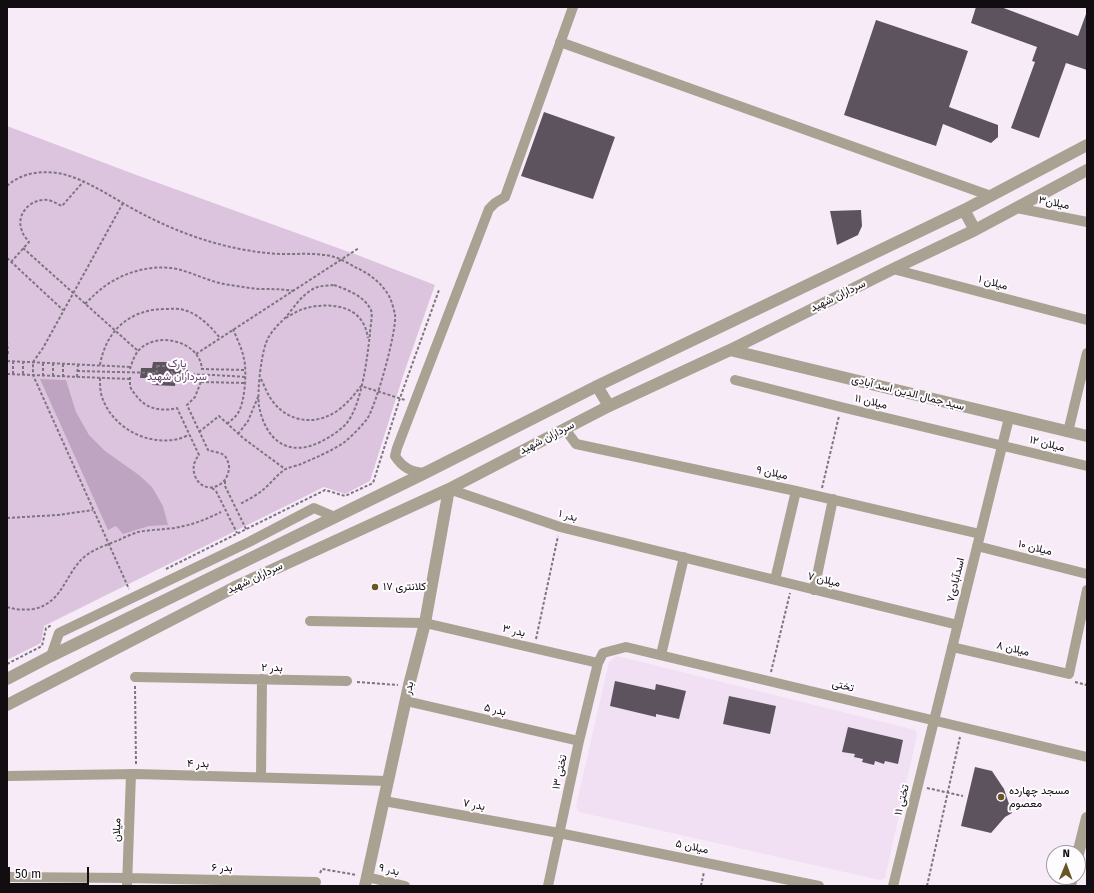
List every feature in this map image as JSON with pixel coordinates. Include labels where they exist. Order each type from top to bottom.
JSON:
[{"type":"street","points":[[425,473],[410,470],[400,464],[395,456],[396,448],[489,209],[505,197],[573,7]]},
{"type":"street","points":[[560,42],[991,196]]},
{"type":"street","name":"سرداران شهید","points":[[7,679],[425,473],[596,386],[964,210],[1087,145]]},
{"type":"street","name":"سرداران شهید","points":[[7,705],[235,587],[449,489],[609,406],[730,350],[975,230],[1087,170]]},
{"type":"street","name":"میلان۳","points":[[1017,208],[1087,222]]},
{"type":"street","points":[[964,210],[975,230]]},
{"type":"street","name":"میلان ۱","points":[[893,269],[1087,320]]},
{"type":"street","name":"سید جمال الدین اسد آبادی","points":[[730,350],[1087,436]]},
{"type":"street","points":[[1068,432],[1087,353]]},
{"type":"street","name":"میلان ۱۱","points":[[735,380],[1002,446]]},
{"type":"street","points":[[596,386],[609,406]]},
{"type":"street","points":[[1002,446],[1009,418]]},
{"type":"street","name":"میلان ۹","points":[[565,429],[576,444],[820,496],[980,534]]},
{"type":"street","name":"میلان ۱۲","points":[[1002,446],[1087,466]]},
{"type":"street","name":"اسدآبادی۷","points":[[934,721],[1002,446]]},
{"type":"street","name":"بدر ۱","points":[[449,489],[560,527],[684,557]]},
{"type":"street","name":"بدر","points":[[366,881],[409,685],[425,623],[449,489]]},
{"type":"street","points":[[774,580],[796,491]]},
{"type":"street","points":[[814,590],[833,499]]},
{"type":"street","points":[[51,656],[59,633],[242,545],[314,508],[335,517]]},
{"type":"street","name":"میلان ۱۰","points":[[977,546],[1087,574]]},
{"type":"street","points":[[661,655],[684,557]]},
{"type":"street","name":"میلان ۷","points":[[684,557],[958,625]]},
{"type":"street","name":"میلان ۸","points":[[952,647],[1069,674],[1087,590]]},
{"type":"street","name":"بدر ۳","points":[[310,621],[425,623],[598,663]]},
{"type":"street","name":"تختی","points":[[598,663],[603,653],[626,646],[1087,757]]},
{"type":"street","name":"تختی ۱۳","points":[[548,886],[579,741],[598,663]]},
{"type":"street","name":"بدر ۲","points":[[135,677],[347,681]]},
{"type":"street","points":[[261,777],[262,679]]},
{"type":"street","name":"بدر ۵","points":[[406,701],[579,741]]},
{"type":"street","name":"تختی ۱۱","points":[[893,886],[934,721]]},
{"type":"street","name":"بدر ۴","points":[[7,776],[133,774],[388,781]]},
{"type":"street","name":"میلان","points":[[127,882],[133,774]]},
{"type":"street","name":"بدر ۷","points":[[384,801],[559,832]]},
{"type":"street","points":[[1080,845],[1087,818]]},
{"type":"street","name":"میلان ۵","points":[[559,832],[819,886]]},
{"type":"street","name":"بدر ۶","points":[[7,877],[127,882],[316,882]]},
{"type":"street","name":"بدر ۹","points":[[366,881],[405,886]]},
{"type":"path","points":[[7,186],[13,180],[27,174],[45,172],[63,174],[108,193],[153,219],[200,239],[264,253],[311,253],[333,256],[367,273],[380,284],[390,298],[395,316],[387,364],[368,418],[347,440],[328,452],[285,469],[263,490],[240,504]]},
{"type":"path","points":[[10,262],[29,242],[21,231],[20,223],[21,215],[25,208],[38,200],[53,201],[62,206],[83,182]]},
{"type":"path","points":[[123,203],[64,311],[43,348],[33,362],[33,375],[133,598]]},
{"type":"path","points":[[23,248],[138,351]]},
{"type":"path","points":[[196,354],[359,248]]},
{"type":"path","points":[[7,258],[64,311]]},
{"type":"path","points":[[85,304],[106,285],[118,278],[142,270],[160,268],[180,269],[214,282],[237,286],[294,291]]},
{"type":"path","points":[[334,285],[348,290],[358,296],[368,305],[372,312],[369,342],[361,386],[354,409],[346,424],[333,435],[318,444],[301,449],[284,445],[268,432],[261,414],[259,402],[262,356],[266,342],[276,326],[303,297],[313,289],[322,286],[334,285]]},
{"type":"path","points":[[160,572],[325,490],[345,496],[373,483],[400,398],[438,290]]},
{"type":"path","points":[[283,319],[302,309],[311,307],[333,306],[343,308],[360,318],[369,342]]},
{"type":"path","points":[[100,366],[101,357],[105,347],[115,331],[128,319],[147,311],[158,309],[184,310],[197,316],[211,327],[220,338]]},
{"type":"path","points":[[227,424],[239,412],[242,404],[246,377],[245,360],[233,329]]},
{"type":"path","points":[[7,340],[8,355]]},
{"type":"path","points":[[7,361],[130,368],[138,351],[148,344],[159,340],[172,340],[185,346],[196,354],[201,369],[246,370]]},
{"type":"path","points":[[13,361],[13,374]]},
{"type":"path","points":[[23,362],[23,374]]},
{"type":"path","points":[[43,363],[43,376]]},
{"type":"path","points":[[53,363],[53,376]]},
{"type":"path","points":[[63,364],[63,376]]},
{"type":"path","points":[[77,377],[78,364]]},
{"type":"path","points":[[157,366],[172,366],[172,382],[156,381],[157,374],[157,366]]},
{"type":"path","points":[[78,371],[157,374]]},
{"type":"path","points":[[7,374],[130,378],[131,387],[138,399],[145,405],[158,410],[177,408],[199,455],[193,467],[194,475],[199,483],[216,491],[242,545]]},
{"type":"path","points":[[172,374],[246,377]]},
{"type":"path","points":[[100,378],[102,396],[107,407],[115,419],[125,428],[139,436],[155,440],[178,439],[189,435]]},
{"type":"path","points":[[260,378],[274,404],[290,416],[300,420],[314,420],[330,415],[344,405],[361,386]]},
{"type":"path","points":[[245,384],[201,380],[195,397],[187,405],[208,450],[225,456],[228,462],[228,474],[225,481],[225,486],[252,540]]},
{"type":"path","points":[[361,386],[414,402]]},
{"type":"path","points":[[238,434],[248,421],[259,394]]},
{"type":"path","points":[[820,496],[841,407]]},
{"type":"path","points":[[199,432],[219,416],[238,434],[285,469]]},
{"type":"path","points":[[212,488],[225,481]]},
{"type":"path","points":[[7,518],[58,515],[93,510]]},
{"type":"path","points":[[7,607],[29,610],[41,607],[52,601],[62,589],[73,569],[90,552],[137,532],[184,526],[201,521],[221,512]]},
{"type":"path","points":[[534,648],[560,527]]},
{"type":"path","points":[[769,681],[792,584]]},
{"type":"path","points":[[7,664],[42,646],[46,628],[53,624]]},
{"type":"path","points":[[133,774],[135,677]]},
{"type":"path","points":[[347,681],[409,685]]},
{"type":"path","points":[[927,886],[962,727]]},
{"type":"path","points":[[918,786],[963,796]]},
{"type":"path","points":[[701,886],[706,863]]},
{"type":"path","points":[[316,882],[322,869],[366,881]]},
{"type":"shaded area","points":[[40,379],[66,380],[76,412],[89,435],[105,451],[139,475],[152,487],[163,506],[168,525],[149,526],[123,534],[116,526],[108,530]]},
{"type":"shaded area","points":[[617,656],[915,730],[917,735],[885,878],[880,880],[579,812],[576,806],[609,662]]},
{"type":"green space","name":"پارک سرداران شهید","points":[[7,126],[435,285],[404,373],[370,481],[345,494],[324,487],[44,626],[41,643],[7,660]]},
{"type":"building","points":[[976,7],[1001,7],[1078,36],[1086,14],[1087,15],[1087,70],[1066,63],[1039,138],[1011,128],[1035,62],[1032,61],[1037,47],[971,23]]},
{"type":"building","points":[[876,20],[968,51],[949,107],[998,125],[998,137],[991,143],[943,124],[936,146],[844,115]]},
{"type":"building","points":[[544,112],[615,137],[593,199],[521,176]]},
{"type":"building","points":[[861,210],[862,226],[858,235],[837,245],[830,211]]},
{"type":"building","points":[[153,362],[175,362],[175,369],[188,370],[188,380],[176,379],[175,386],[152,385],[152,378],[140,378],[141,368],[152,368]]},
{"type":"building","points":[[615,681],[655,690],[656,684],[686,691],[679,719],[656,714],[656,717],[610,706]]},
{"type":"building","points":[[729,696],[776,706],[770,734],[723,724]]},
{"type":"building","points":[[848,727],[903,740],[898,764],[885,761],[884,764],[875,761],[874,765],[862,762],[863,759],[854,757],[855,754],[842,752]]},
{"type":"building","points":[[975,767],[992,771],[1004,789],[1012,813],[1005,817],[991,833],[961,826]]},
{"type":"place","name":"کلانتری ۱۷","points":[[375,587]]},
{"type":"place","name":"مسجد چهارده معصوم","points":[[1001,797]]}]
